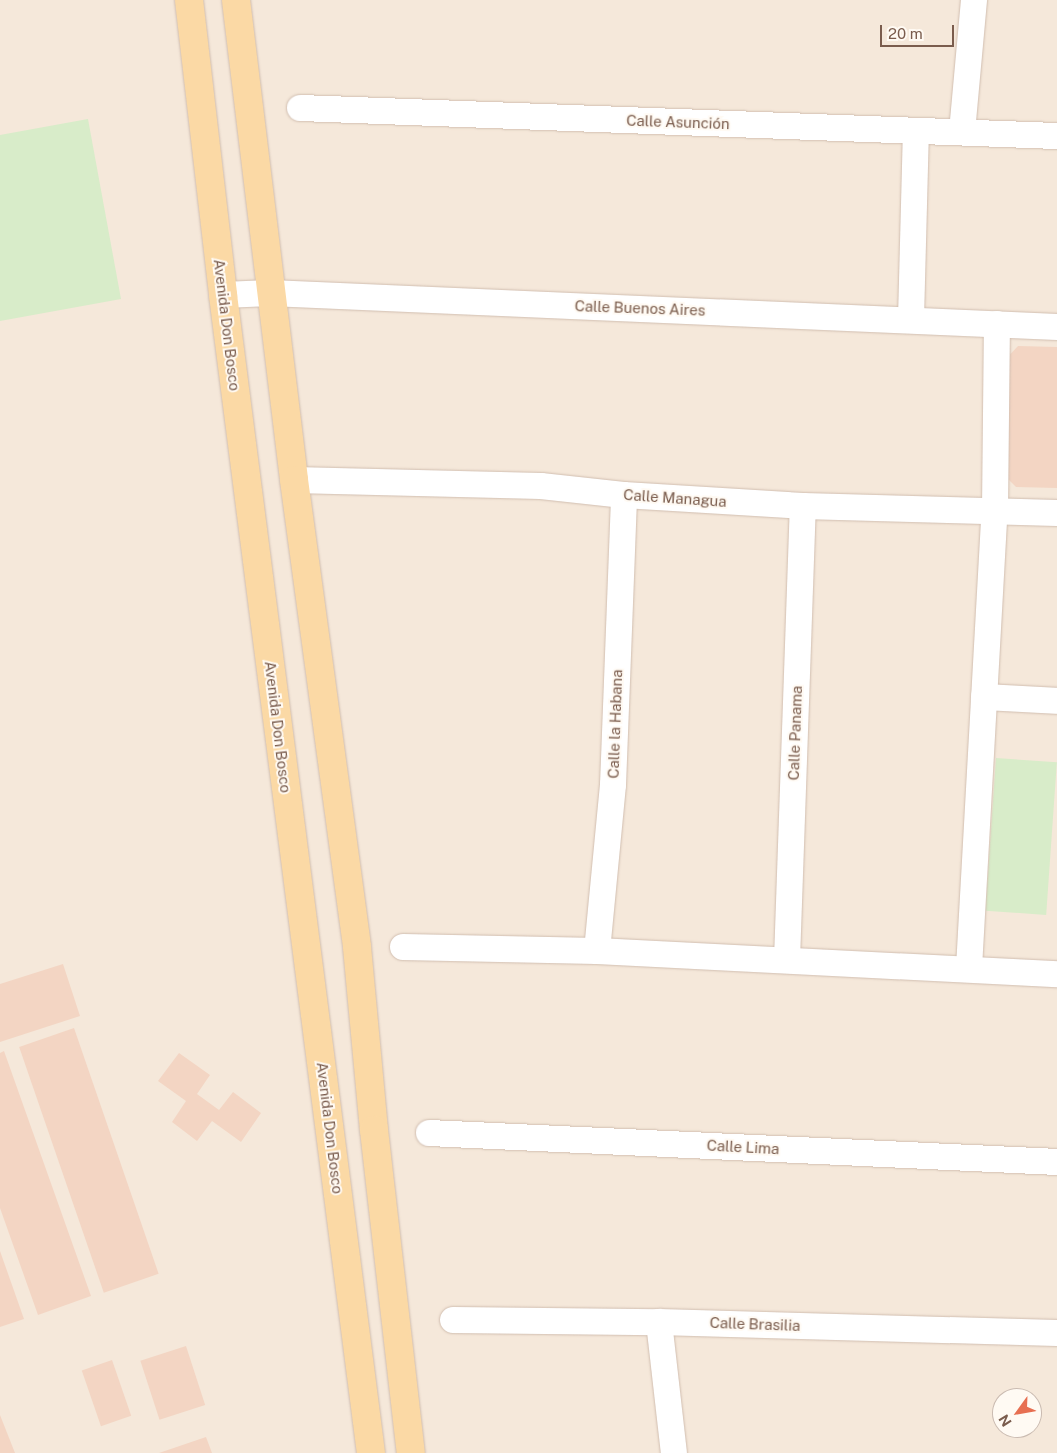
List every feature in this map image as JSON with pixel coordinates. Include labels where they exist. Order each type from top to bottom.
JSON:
[{"type":"main road","name":"Avenida Don Bosco","points":[[189,0],[223,295],[372,1453]]},
{"type":"main road","points":[[236,0],[270,293],[357,947],[375,1140],[411,1453]]},
{"type":"street","points":[[962,132],[974,0]]},
{"type":"street","name":"Calle Asunción","points":[[300,108],[1057,136]]},
{"type":"street","points":[[912,319],[916,131]]},
{"type":"street","name":"Calle Buenos Aires","points":[[223,295],[270,293],[912,319],[1057,327]]},
{"type":"street","points":[[968,968],[995,510],[997,324]]},
{"type":"street","name":"Calle Managua","points":[[294,480],[542,486],[624,495],[803,506],[1057,513]]},
{"type":"street","name":"Calle la Habana","points":[[597,951],[612,785],[624,495]]},
{"type":"street","name":"Calle Panama","points":[[787,960],[803,506]]},
{"type":"street","points":[[984,697],[1057,701]]},
{"type":"street","points":[[403,947],[597,951],[968,968],[1057,974]]},
{"type":"street","name":"Calle Lima","points":[[429,1133],[1057,1162]]},
{"type":"street","name":"Calle Brasilia","points":[[453,1320],[659,1322],[1057,1333]]},
{"type":"street","points":[[659,1322],[674,1453]]},
{"type":"shaded area","points":[[0,0],[1057,0],[1057,1453],[0,1453]]},
{"type":"green space","points":[[88,119],[121,299],[0,321],[0,135]]},
{"type":"green space","points":[[996,758],[1057,762],[1046,915],[985,911]]},
{"type":"building","points":[[1018,346],[1057,347],[1057,488],[1016,487],[1002,473],[1003,362]]},
{"type":"building","points":[[63,964],[80,1016],[0,1042],[0,984]]},
{"type":"building","points":[[74,1028],[159,1274],[104,1293],[19,1047]]},
{"type":"building","points":[[4,1051],[91,1296],[38,1315],[0,1208],[0,1053]]},
{"type":"building","points":[[179,1053],[210,1075],[197,1094],[219,1110],[233,1092],[261,1113],[241,1142],[212,1121],[197,1141],[172,1122],[186,1101],[158,1081]]},
{"type":"building","points":[[0,1251],[24,1319],[0,1327]]},
{"type":"building","points":[[186,1346],[205,1405],[160,1420],[140,1361]]},
{"type":"building","points":[[112,1360],[131,1416],[101,1426],[82,1370]]},
{"type":"building","points":[[0,1415],[15,1453],[0,1453]]},
{"type":"building","points":[[206,1437],[212,1453],[159,1453]]}]
